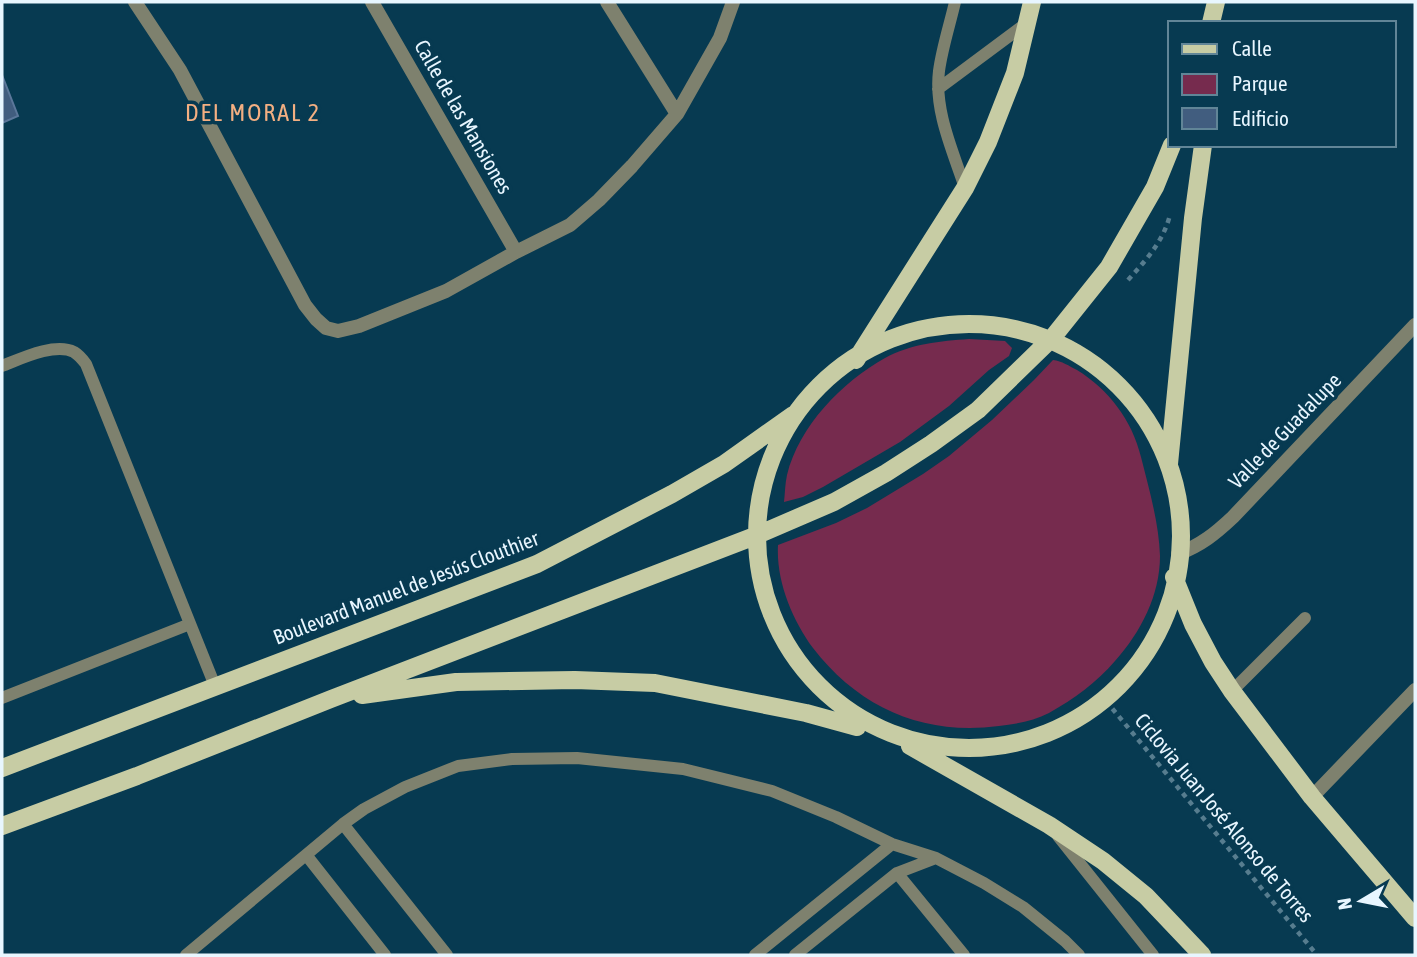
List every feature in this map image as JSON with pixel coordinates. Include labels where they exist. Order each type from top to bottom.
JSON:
[{"type":"main road","points":[[853,363],[965,188],[988,142],[1010,85],[1032,2]]},
{"type":"main road","points":[[1211,21],[1216,2]]},
{"type":"main road","points":[[1219,21],[1222,2]]},
{"type":"main road","points":[[2,826],[755,536],[834,502],[886,473],[978,410],[1053,337],[1109,267],[1155,187],[1171,147]]},
{"type":"main road","points":[[1168,474],[1203,147]]},
{"type":"main road","points":[[881,733],[839,709],[807,674],[782,636],[765,591],[755,536],[762,484],[771,457],[804,407],[853,363],[883,345],[900,337],[950,325],[1015,321],[1034,326],[1095,362],[1120,384],[1141,408],[1156,433],[1175,504],[1178,529],[1178,555],[1174,577],[1158,634],[1127,679],[1106,701],[1077,720],[1048,734],[974,748],[904,742]]},
{"type":"main road","name":"Boulevard Manuel de Jesús Clouthier","points":[[2,768],[537,564],[714,470],[804,407]]},
{"type":"main road","points":[[1174,577],[1193,624],[1232,691],[1312,797],[1415,918]]},
{"type":"main road","points":[[331,699],[456,682],[549,680],[655,683],[806,713],[881,733],[904,742],[1049,825],[1103,861],[1146,896],[1202,955]]},
{"type":"street","points":[[135,2],[180,69],[305,305],[326,328],[338,331],[359,326],[446,291],[570,225],[599,200],[677,114],[720,38],[733,2]]},
{"type":"street","name":"Calle de las Mansiones","points":[[372,2],[516,252]]},
{"type":"street","points":[[607,2],[677,114]]},
{"type":"street","name":"Valle de Guadalupe","points":[[1178,555],[1195,548],[1214,535],[1233,517],[1415,325]]},
{"type":"street","points":[[1312,797],[1415,691]]},
{"type":"lane","points":[[955,2],[939,71],[938,89],[940,111],[965,188]]},
{"type":"lane","points":[[938,89],[1029,21]]},
{"type":"lane","points":[[2,366],[53,349],[66,349],[77,353],[86,364],[215,686]]},
{"type":"lane","points":[[1232,691],[1305,618]]},
{"type":"lane","points":[[2,698],[190,624]]},
{"type":"lane","points":[[186,955],[363,809],[405,786],[458,766],[531,758],[577,758],[691,771],[772,791],[892,844],[936,858],[984,883],[1023,907],[1079,955]]},
{"type":"lane","points":[[343,824],[447,955]]},
{"type":"lane","points":[[1049,825],[1153,955]]},
{"type":"lane","points":[[755,955],[892,844]]},
{"type":"lane","points":[[307,856],[385,955]]},
{"type":"lane","points":[[795,955],[897,873],[936,858]]},
{"type":"lane","points":[[897,873],[964,955]]},
{"type":"path","name":"Ciclovia Juan José Alonso de Torres","points":[[1106,701],[1317,955]]},
{"type":"green space","points":[[969,339],[1005,341],[1012,348],[1009,356],[900,442],[823,487],[803,497],[784,502],[787,475],[801,439],[824,407],[838,393],[869,368],[895,353],[926,344]]},
{"type":"green space","points":[[1053,360],[1077,370],[1099,387],[1118,407],[1137,443],[1153,506],[1160,556],[1157,585],[1141,625],[1124,650],[1093,683],[1058,708],[1031,720],[971,728],[945,726],[919,722],[872,702],[831,669],[798,625],[783,586],[778,545],[867,508],[923,474],[992,420]]},
{"type":"building","points":[[2,75],[18,116],[2,123]]},
{"type":"district","name":"DEL MORAL 2","points":[[253,113]]}]
